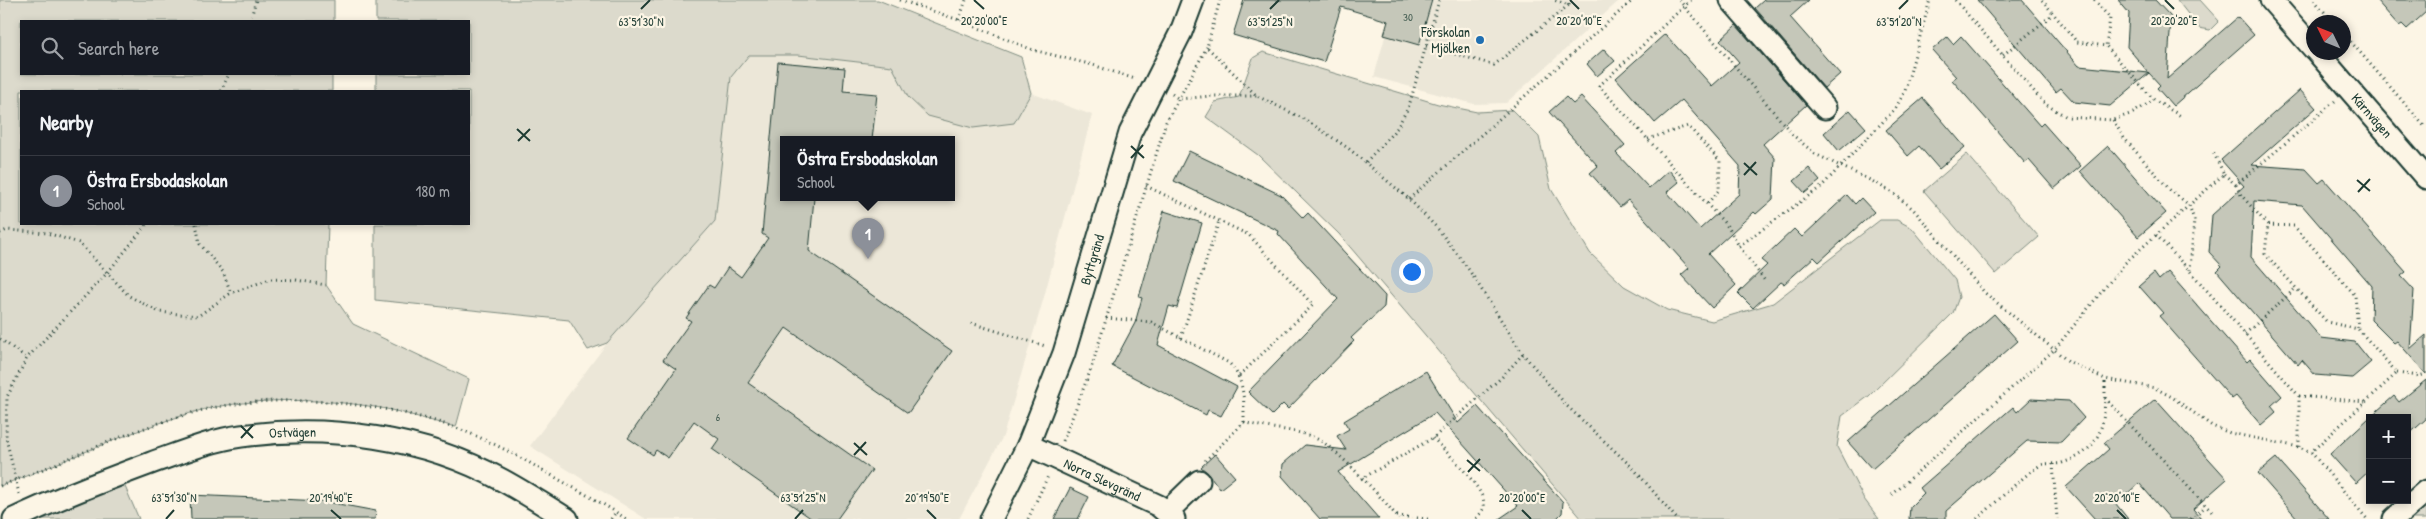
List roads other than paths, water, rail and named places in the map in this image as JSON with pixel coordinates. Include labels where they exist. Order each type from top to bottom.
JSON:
[{"type":"street","name":"Byttgränd","points":[[991,519],[1028,445],[1064,353],[1130,133],[1181,32],[1193,0]]},
{"type":"street","points":[[1731,0],[1825,108]]},
{"type":"street","points":[[2271,0],[2306,40]]},
{"type":"street","name":"Kärnvägen","points":[[2324,60],[2426,178]]},
{"type":"street","name":"Ostvägen","points":[[14,519],[120,475],[185,451],[240,436],[309,431],[350,434],[398,441],[454,459],[501,479],[567,519]]},
{"type":"street","name":"Norra Slevgränd","points":[[1028,445],[1108,481],[1170,515]]},
{"type":"street","points":[[1170,515],[1199,474]]},
{"type":"street","points":[[2394,519],[2426,491]]},
{"type":"place","name":"Förskolan Mjölken","points":[[1480,40]]},
{"type":"place","name":"Östra Ersbodaskolan","points":[[868,259]]}]
